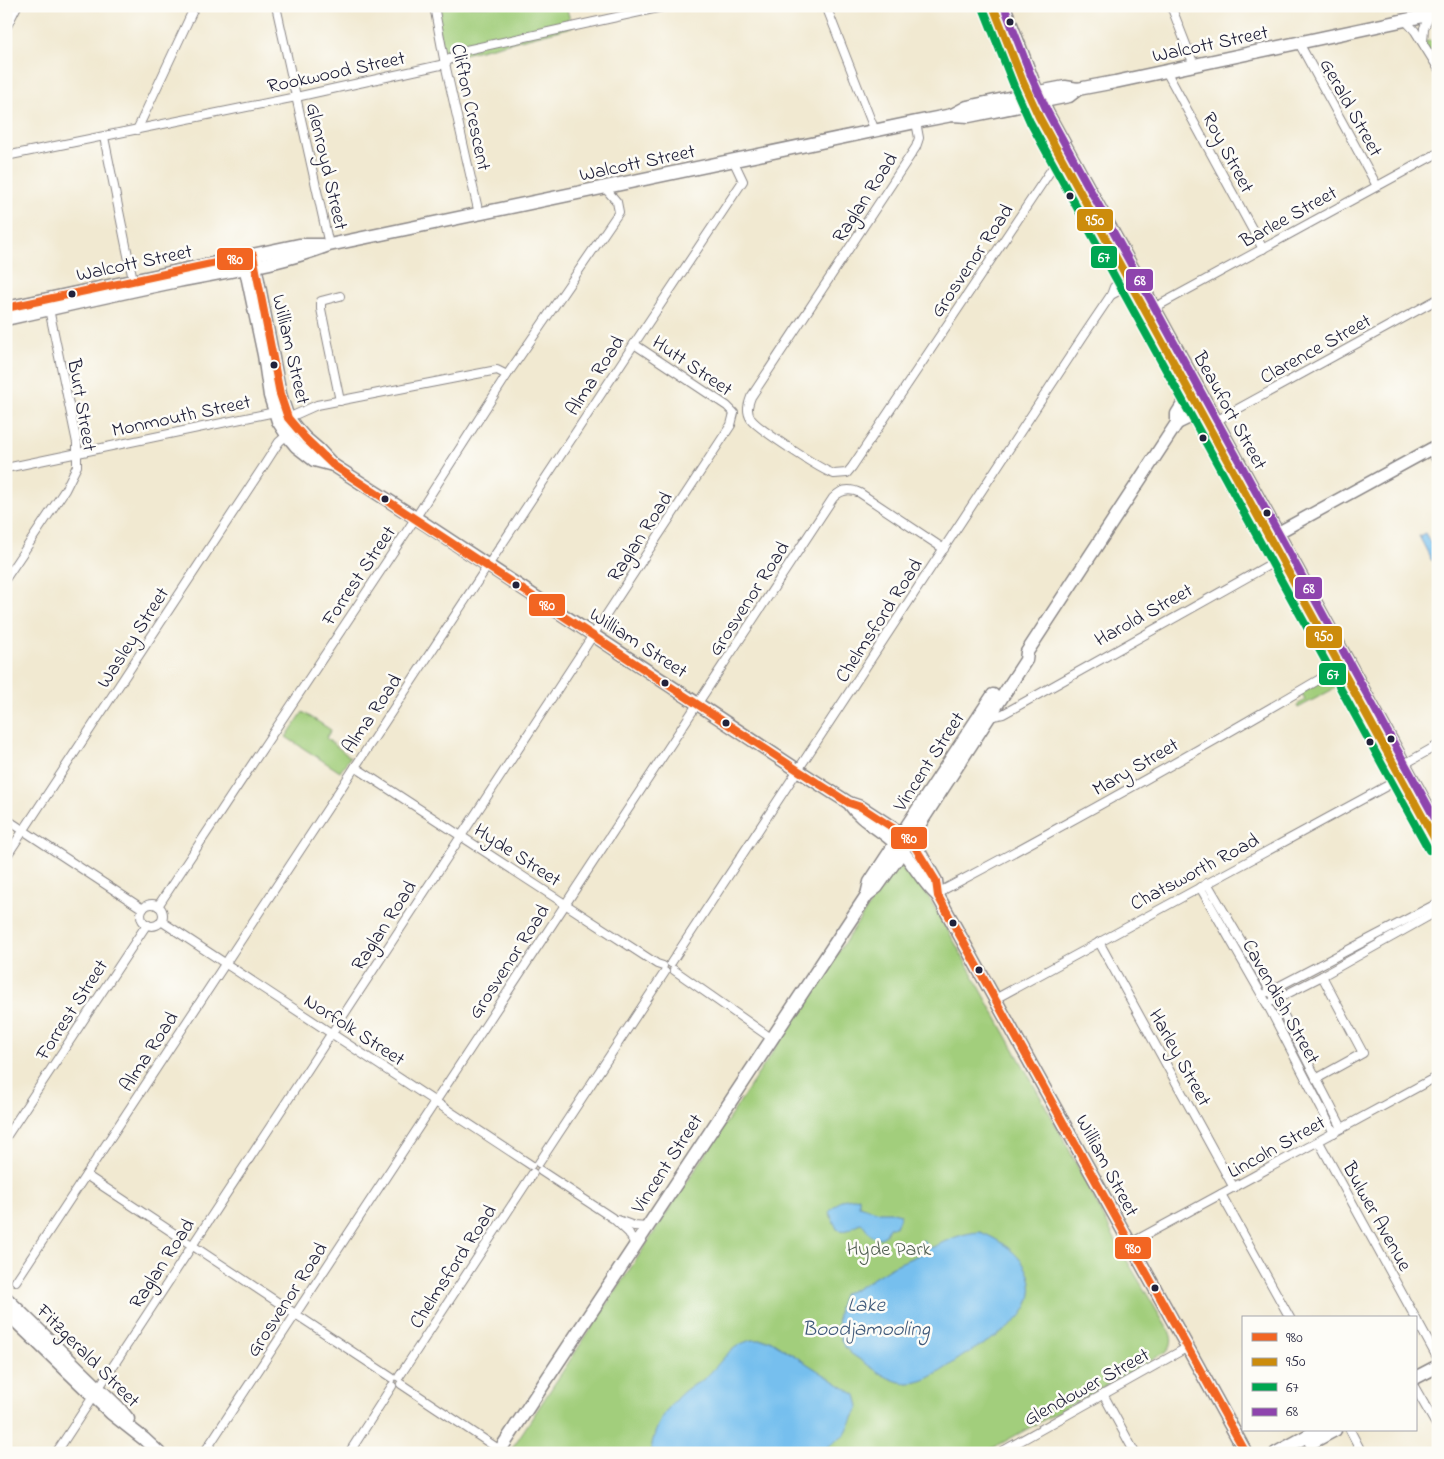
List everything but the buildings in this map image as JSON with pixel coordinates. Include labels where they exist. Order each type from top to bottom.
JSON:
[{"type":"main road","name":"Beaufort Street","points":[[993,6],[1064,162],[1133,279],[1154,308],[1204,410],[1402,771],[1438,845]]},
{"type":"main road","name":"Beaufort Street","points":[[1004,6],[1035,98],[1133,279],[1190,393],[1204,410]]},
{"type":"main road","name":"Walcott Street","points":[[6,308],[134,286],[249,262],[299,245],[329,245],[734,162],[952,115],[967,107],[1035,98],[1069,96],[1078,89],[1434,14]]},
{"type":"main road","name":"William Street","points":[[249,262],[270,396],[278,421],[286,436],[296,446],[314,460],[333,465]]},
{"type":"main road","name":"William Street","points":[[249,262],[280,394],[288,418],[304,438],[333,465],[849,803],[856,814],[902,842],[917,848],[936,881],[938,896],[1246,1453]]},
{"type":"main road","name":"Walcott Street","points":[[6,319],[134,286]]},
{"type":"main road","name":"Vincent Street","points":[[499,1451],[867,895],[870,882],[902,842],[989,717],[1012,698],[1026,660],[1027,652],[1177,423],[1177,414],[1190,393]]},
{"type":"main road","points":[[1177,423],[1204,410]]},
{"type":"main road","name":"Vincent Street","points":[[902,842],[1020,656],[1027,652]]},
{"type":"main road","name":"Beaufort Street","points":[[1402,771],[1438,826]]},
{"type":"main road","name":"Fitzgerald Street","points":[[6,1299],[96,1392],[111,1413],[144,1438],[159,1453]]},
{"type":"main road","name":"Fitzgerald Street","points":[[6,1312],[96,1392]]},
{"type":"main road","points":[[1416,1377],[1438,1366]]},
{"type":"main road","points":[[1416,1386],[1438,1374]]},
{"type":"main road","points":[[1276,1453],[1314,1432]]},
{"type":"main road","points":[[1294,1453],[1331,1432]]},
{"type":"street","points":[[6,28],[17,6]]},
{"type":"street","points":[[137,130],[195,6]]},
{"type":"street","name":"Glenroyd Street","points":[[276,6],[329,245]]},
{"type":"street","name":"Clifton Crescent","points":[[434,6],[445,64],[479,214]]},
{"type":"street","name":"Rookwood Street","points":[[6,156],[296,97],[445,64],[457,52],[649,8],[667,6]]},
{"type":"street","points":[[826,6],[875,131]]},
{"type":"street","points":[[1171,6],[1194,65]]},
{"type":"street","points":[[1423,42],[1424,28],[1434,14]]},
{"type":"street","points":[[1405,20],[1423,42],[1438,68]]},
{"type":"street","name":"Gerald Street","points":[[1298,44],[1377,186]]},
{"type":"street","name":"Roy Street","points":[[1166,71],[1263,249]]},
{"type":"street","name":"Raglan Road","points":[[748,413],[747,405],[751,397],[916,147],[919,138],[916,122]]},
{"type":"street","points":[[104,137],[134,286]]},
{"type":"street","name":"Barlee Street","points":[[1154,308],[1438,153]]},
{"type":"street","name":"Alma Road","points":[[16,1281],[742,181],[734,162]]},
{"type":"street","name":"Grosvenor Road","points":[[840,475],[847,473],[852,467],[1051,170],[1064,162]]},
{"type":"street","name":"Forrest Street","points":[[158,906],[416,518],[507,375],[620,212],[617,202],[605,188]]},
{"type":"street","name":"Chelmsford Road","points":[[672,967],[798,771],[1111,294],[1133,279]]},
{"type":"street","points":[[340,296],[321,301],[321,308],[340,401]]},
{"type":"street","name":"Clarence Street","points":[[1212,423],[1438,299]]},
{"type":"street","name":"Burt Street","points":[[6,578],[72,478],[77,466],[77,443],[50,309]]},
{"type":"street","name":"Hutt Street","points":[[634,344],[728,406],[734,413]]},
{"type":"street","points":[[288,418],[317,405],[497,370],[507,375]]},
{"type":"street","name":"Monmouth Street","points":[[6,468],[275,412]]},
{"type":"street","name":"Raglan Road","points":[[56,1453],[731,425],[734,413]]},
{"type":"street","name":"Hutt Street","points":[[748,413],[757,426],[830,473],[840,475]]},
{"type":"street","name":"Wasley Street","points":[[6,857],[262,468],[286,436]]},
{"type":"street","points":[[1273,535],[1434,447],[1438,463]]},
{"type":"street","name":"Grosvenor Road","points":[[204,1453],[833,498],[844,490],[853,490],[860,493],[944,549]]},
{"type":"street","name":"Harold Street","points":[[989,717],[1003,714],[1012,698],[1285,556]]},
{"type":"street","name":"Mary Street","points":[[938,896],[945,889],[1058,829],[1290,697],[1344,664]]},
{"type":"street","name":"Chatsworth Road","points":[[995,999],[1203,885],[1402,771],[1438,745]]},
{"type":"street","name":"Hyde Street","points":[[355,768],[664,969]]},
{"type":"street","points":[[6,819],[143,909]]},
{"type":"street","name":"Cavendish Street","points":[[1203,885],[1276,1000],[1342,1128]]},
{"type":"street","name":"Cavendish Street","points":[[1203,885],[1334,1133]]},
{"type":"street","points":[[1262,996],[1438,903]]},
{"type":"street","points":[[150,904],[158,906],[162,910],[163,916],[161,921],[152,925],[147,924],[141,915],[143,909],[150,904]]},
{"type":"street","points":[[1267,1004],[1322,976],[1438,911]]},
{"type":"street","name":"Norfolk Street","points":[[161,921],[614,1219],[629,1233],[635,1245]]},
{"type":"street","name":"Forrest Street","points":[[6,1138],[147,924]]},
{"type":"street","name":"Harley Street","points":[[1099,942],[1234,1188]]},
{"type":"street","points":[[664,969],[667,962],[772,1038]]},
{"type":"street","name":"Chelmsford Road","points":[[348,1453],[536,1168],[664,969]]},
{"type":"street","points":[[1316,1079],[1363,1053],[1322,976]]},
{"type":"street","name":"Lincoln Street","points":[[1130,1244],[1438,1076]]},
{"type":"street","name":"Bulwer Avenue","points":[[1319,1142],[1414,1316]]},
{"type":"street","points":[[86,1175],[499,1451]]},
{"type":"street","points":[[1222,1194],[1289,1316]]},
{"type":"street","name":"Norfolk Street","points":[[614,1219],[634,1226],[647,1226]]},
{"type":"street","name":"Bulwer Avenue","points":[[1416,1319],[1438,1359]]},
{"type":"street","name":"Glendower Street","points":[[999,1453],[1188,1348]]},
{"type":"street","points":[[1416,1389],[1438,1428]]},
{"type":"street","points":[[1103,1394],[1135,1453]]},
{"type":"street","points":[[1351,1432],[1362,1453]]},
{"type":"green space","points":[[434,6],[566,6],[572,27],[444,59]]},
{"type":"green space","points":[[1438,39],[1438,68],[1423,42]]},
{"type":"green space","points":[[1335,672],[1341,682],[1339,686],[1298,708],[1297,705],[1305,700],[1301,693]]},
{"type":"green space","points":[[303,712],[331,730],[326,738],[350,757],[340,772],[286,737]]},
{"type":"green space","name":"Hyde Park","points":[[901,865],[908,867],[917,877],[949,932],[1061,1134],[1119,1247],[1170,1333],[1172,1341],[1170,1348],[1166,1352],[984,1453],[509,1453],[866,910],[893,872]]},
{"type":"water","points":[[1425,533],[1438,556],[1432,561],[1419,536]]},
{"type":"water","points":[[859,1197],[859,1205],[879,1212],[901,1214],[896,1227],[889,1227],[886,1235],[881,1238],[870,1235],[861,1223],[847,1230],[837,1229],[829,1212],[841,1200]]},
{"type":"water","name":"Lake Boodjamooling","points":[[980,1232],[993,1238],[1016,1255],[1025,1266],[1030,1278],[1031,1291],[1028,1304],[1013,1324],[937,1373],[916,1382],[902,1382],[888,1377],[849,1351],[843,1344],[838,1328],[839,1310],[844,1293],[856,1289],[891,1267],[927,1251],[920,1242],[923,1240],[931,1248],[961,1235]]},
{"type":"water","name":"Lake Boodjamooling","points":[[751,1340],[770,1340],[856,1395],[859,1406],[845,1434],[819,1453],[651,1453],[654,1435],[662,1418],[680,1395],[706,1377],[737,1346]]},
{"type":"transit line","name":"950","points":[[993,6],[1039,117],[1438,845]]},
{"type":"transit line","name":"68","points":[[1004,6],[1048,113],[1438,824]]},
{"type":"transit line","name":"67","points":[[984,10],[1030,122],[1429,850]]},
{"type":"transit line","name":"980","points":[[6,308],[253,255],[280,394],[288,418],[305,438],[333,465],[799,771],[849,803],[861,807],[910,839],[936,881],[938,896],[1246,1453]]}]
